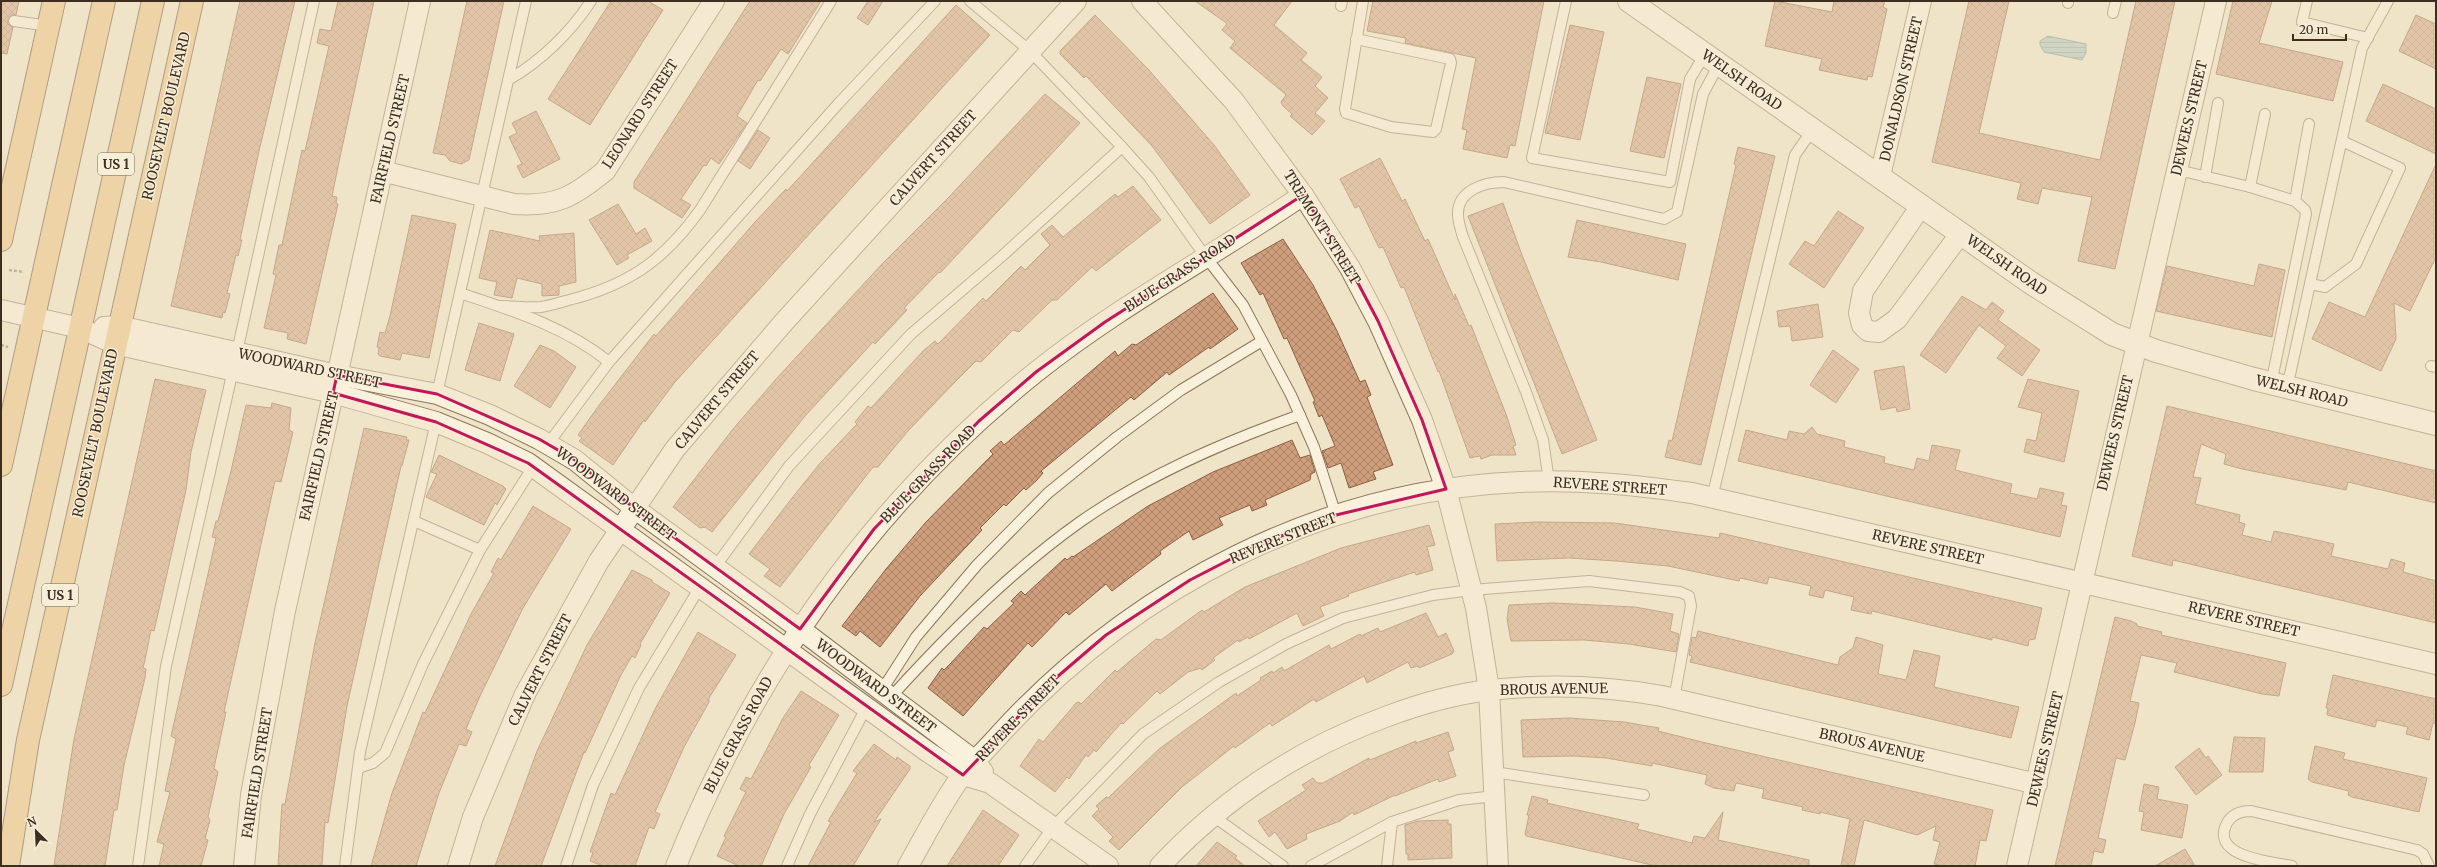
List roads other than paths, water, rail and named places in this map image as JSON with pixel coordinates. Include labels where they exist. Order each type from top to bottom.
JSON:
[{"type":"highway","points":[[1,240],[54,1]]},
{"type":"highway","points":[[1,465],[104,1]]},
{"type":"highway","name":"US 1","points":[[1,685],[153,1]]},
{"type":"highway","name":"ROOSEVELT BOULEVARD","points":[[8,866],[28,740],[192,1]]},
{"type":"street","name":"FAIRFIELD STREET","points":[[244,866],[251,795],[285,611],[420,1]]},
{"type":"street","name":"LEONARD STREET","points":[[382,171],[514,204],[535,205],[557,202],[579,192],[605,171],[714,1]]},
{"type":"street","name":"CALVERT STREET","points":[[458,866],[474,818],[525,694],[557,632],[620,529],[674,449],[707,409],[1076,1]]},
{"type":"street","name":"TREMONT STREET","points":[[1142,1],[1234,101],[1303,195],[1350,268],[1378,321],[1422,420],[1446,489],[1471,590],[1489,690],[1498,866]]},
{"type":"street","name":"WELSH ROAD","points":[[1629,1],[1921,206],[2097,326],[2135,344],[2279,386],[2436,424]]},
{"type":"street","name":"DONALDSON STREET","points":[[1880,176],[1921,1]]},
{"type":"street","name":"DEWEES STREET","points":[[2017,866],[2037,784],[2135,344],[2178,170],[2214,2]]},
{"type":"street","name":"BLUE GRASS ROAD","points":[[676,866],[720,766],[765,681],[800,628],[874,529],[979,421],[1036,372],[1104,322],[1205,256],[1303,195]]},
{"type":"street","points":[[1921,206],[1863,291],[1859,312],[1862,325],[1868,331],[1880,332],[1898,318],[1961,233]]},
{"type":"street","name":"WOODWARD STREET","points":[[1,310],[335,384],[437,394],[490,415],[548,444],[575,460],[634,508],[887,693],[969,768]]},
{"type":"street","name":"WOODWARD STREET","points":[[335,384],[487,443],[533,467],[700,586],[866,708],[969,768],[1108,866]]},
{"type":"street","name":"REVERE STREET","points":[[908,866],[969,768],[1050,683],[1106,635],[1190,580],[1258,545],[1336,515],[1415,495],[1446,489],[1518,482],[1549,481],[1631,485],[1712,498],[2436,664]]},
{"type":"street","name":"BROUS AVENUE","points":[[1160,866],[1213,816],[1261,779],[1332,738],[1432,701],[1489,690],[1567,686],[1610,688],[1674,699],[2037,784]]},
{"type":"lane","points":[[138,866],[166,666],[314,1]]},
{"type":"lane","points":[[437,394],[526,1]]},
{"type":"lane","points":[[508,80],[539,58],[562,36],[591,1]]},
{"type":"lane","points":[[499,306],[541,307],[607,289],[633,276],[660,257],[683,234],[700,210],[831,1]]},
{"type":"lane","points":[[548,444],[609,362],[838,104],[935,1]]},
{"type":"lane","points":[[970,1],[1030,51],[1122,146],[1149,177],[1205,256],[1243,305],[1300,415],[1314,447],[1336,515]]},
{"type":"lane","points":[[1356,39],[1450,58],[1450,71],[1436,129],[1433,132],[1391,127],[1346,113],[1345,109],[1356,39],[1363,1]]},
{"type":"lane","points":[[1566,1],[1532,158],[1670,182],[1690,79],[1712,59]]},
{"type":"lane","points":[[2113,13],[2116,1]]},
{"type":"lane","points":[[2307,1],[2302,22],[2368,38]]},
{"type":"lane","points":[[2279,386],[2310,284],[2362,48],[2388,1]]},
{"type":"lane","points":[[14,21],[49,26]]},
{"type":"lane","points":[[1549,481],[1543,440],[1526,392],[1463,237],[1458,214],[1462,200],[1472,190],[1489,182],[1504,182],[1664,219],[1676,212],[1712,59]]},
{"type":"lane","points":[[2205,177],[2218,103]]},
{"type":"lane","points":[[2250,187],[2265,114]]},
{"type":"lane","points":[[2295,201],[2309,124]]},
{"type":"lane","points":[[1712,498],[1795,154],[1813,129]]},
{"type":"lane","points":[[2310,284],[2325,287],[2356,264],[2400,168],[2342,141]]},
{"type":"lane","points":[[715,567],[789,466],[911,334],[1001,257],[1122,146]]},
{"type":"lane","points":[[2178,170],[2250,187],[2295,201],[2306,214],[2279,386]]},
{"type":"lane","points":[[460,293],[499,306],[566,335],[609,362]]},
{"type":"lane","points":[[887,693],[922,631],[977,565],[1048,493],[1117,437],[1181,390],[1262,341]]},
{"type":"lane","points":[[887,693],[1033,559],[1080,522],[1132,490],[1186,462],[1244,435],[1300,415]]},
{"type":"lane","points":[[345,866],[358,768],[436,422]]},
{"type":"lane","points":[[358,768],[373,763],[384,753],[423,664],[480,550],[533,467]]},
{"type":"lane","points":[[414,521],[480,550]]},
{"type":"lane","points":[[1025,866],[1053,827],[1143,734],[1219,682],[1286,644],[1343,618],[1433,595],[1471,590],[1589,581],[1680,592],[1689,596],[1691,606],[1674,699]]},
{"type":"lane","points":[[566,866],[593,785],[639,688],[700,586]]},
{"type":"lane","points":[[787,866],[810,814],[866,708]]},
{"type":"lane","points":[[1494,772],[1644,795]]},
{"type":"lane","points":[[1312,866],[1392,822],[1458,800],[1495,796]]},
{"type":"lane","points":[[2292,866],[2237,853],[2227,844],[2225,830],[2227,823],[2238,813],[2251,811],[2417,850],[2423,854],[2429,866]]},
{"type":"lane","points":[[1213,816],[1283,866]]},
{"type":"lane","points":[[1387,866],[1392,822]]},
{"type":"water","points":[[2048,36],[2086,44],[2086,53],[2082,60],[2044,52],[2040,45],[2040,41]]}]
